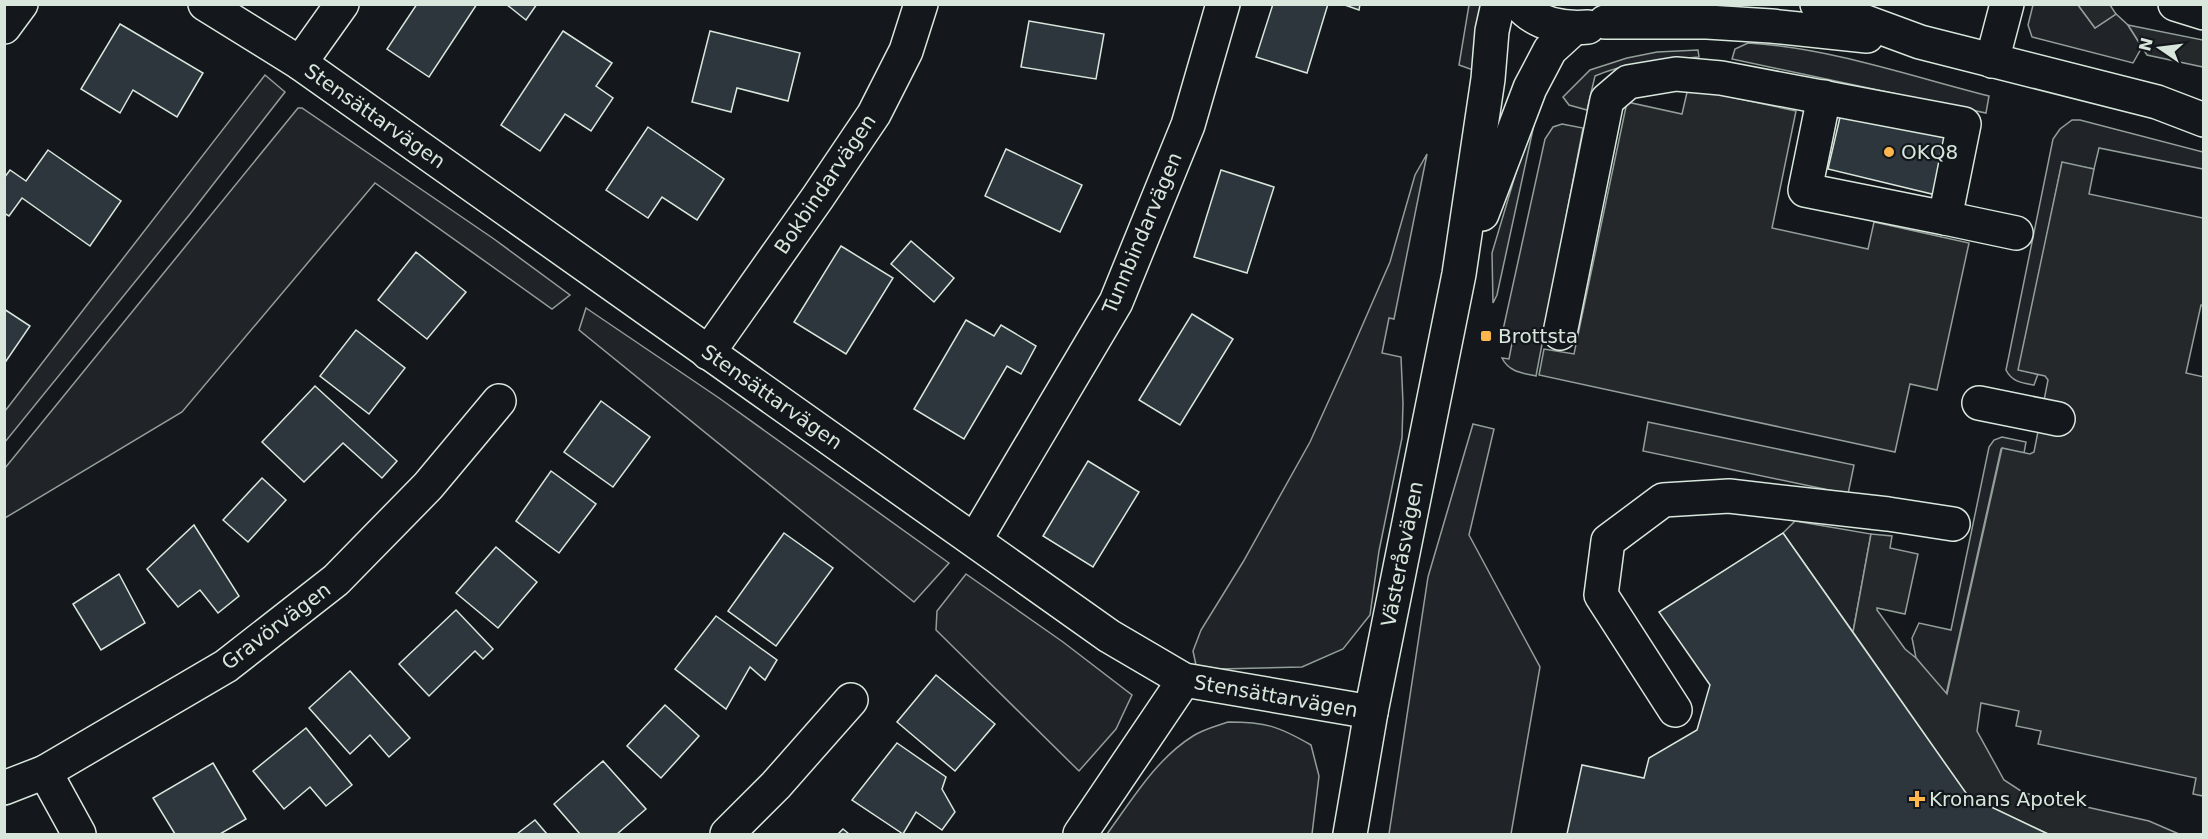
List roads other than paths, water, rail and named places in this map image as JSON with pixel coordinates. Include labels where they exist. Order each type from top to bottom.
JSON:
[{"type":"street","points":[[4,27],[21,4]]},
{"type":"street","name":"Stensättarvägen","points":[[205,4],[300,63],[1109,636],[1184,680],[1371,712]]},
{"type":"street","points":[[300,63],[342,4]]},
{"type":"street","name":"Bokbindarvägen","points":[[708,353],[874,114],[906,51],[921,4]]},
{"type":"street","name":"Tunnbindarvägen","points":[[975,540],[1116,302],[1188,125],[1223,4]]},
{"type":"street","name":"Västeråsvägen","points":[[1350,834],[1371,712],[1458,274],[1488,80],[1492,31],[1498,4]]},
{"type":"street","points":[[1519,4],[1532,16],[1553,26],[1573,28],[1589,27],[1617,13],[1920,42]]},
{"type":"street","points":[[1817,4],[1920,42],[2157,102],[2204,120]]},
{"type":"street","points":[[1992,61],[2007,4]]},
{"type":"street","points":[[2175,4],[2204,13]]},
{"type":"street","name":"Västeråsvägen","points":[[1458,274],[1530,88],[1550,50],[1573,28]]},
{"type":"street","points":[[1560,333],[1607,100],[1629,82],[1676,74],[1721,78],[1964,124],[1945,218]]},
{"type":"street","points":[[1824,97],[1805,190],[2016,233]]},
{"type":"street","points":[[2157,102],[2204,106]]},
{"type":"street","name":"Gravörvägen","points":[[4,789],[45,772],[226,666],[336,580],[428,486],[499,401]]},
{"type":"street","points":[[1979,403],[2058,419]]},
{"type":"street","points":[[1675,710],[1601,595],[1608,541],[1663,500],[1729,496],[1888,514],[1953,524]]},
{"type":"street","points":[[1080,834],[1184,680]]},
{"type":"street","points":[[728,834],[777,785],[851,700]]},
{"type":"street","points":[[45,772],[79,834]]},
{"type":"place","name":"OKQ8","points":[[1889,152]]},
{"type":"place","name":"Brottsta","points":[[1486,336]]},
{"type":"place","name":"Kronans Apotek","points":[[1917,799]]}]
